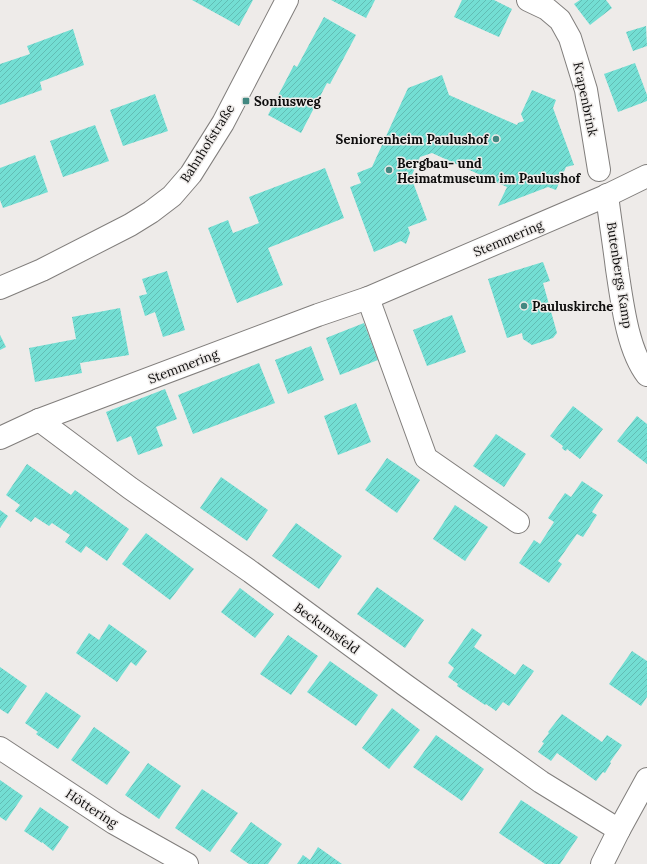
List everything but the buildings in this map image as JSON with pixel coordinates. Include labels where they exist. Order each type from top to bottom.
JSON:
[{"type":"street","name":"Bahnhofstraße","points":[[0,288],[42,270],[130,225],[151,212],[172,196],[191,174],[223,123],[287,0]]},
{"type":"street","name":"Krapenbrink","points":[[528,0],[547,9],[560,20],[570,38],[586,90],[599,170]]},
{"type":"street","name":"Stemmering","points":[[0,438],[39,420],[318,315],[368,298],[607,195],[647,176]]},
{"type":"street","name":"Butenbergs Kamp","points":[[607,195],[623,310],[636,355],[642,369],[647,375]]},
{"type":"street","points":[[368,298],[426,458],[518,522]]},
{"type":"street","name":"Beckumsfeld","points":[[39,420],[130,488],[251,572],[534,777],[619,830]]},
{"type":"street","name":"Höttering","points":[[0,748],[114,823],[187,864]]},
{"type":"street","points":[[602,864],[619,830],[644,790]]},
{"type":"place","name":"Soniusweg","points":[[246,101]]},
{"type":"place","name":"Seniorenheim Paulushof","points":[[496,139]]},
{"type":"place","name":"Bergbau- und Heimatmuseum im Paulushof","points":[[389,170]]},
{"type":"place","name":"Pauluskirche","points":[[524,306]]}]
